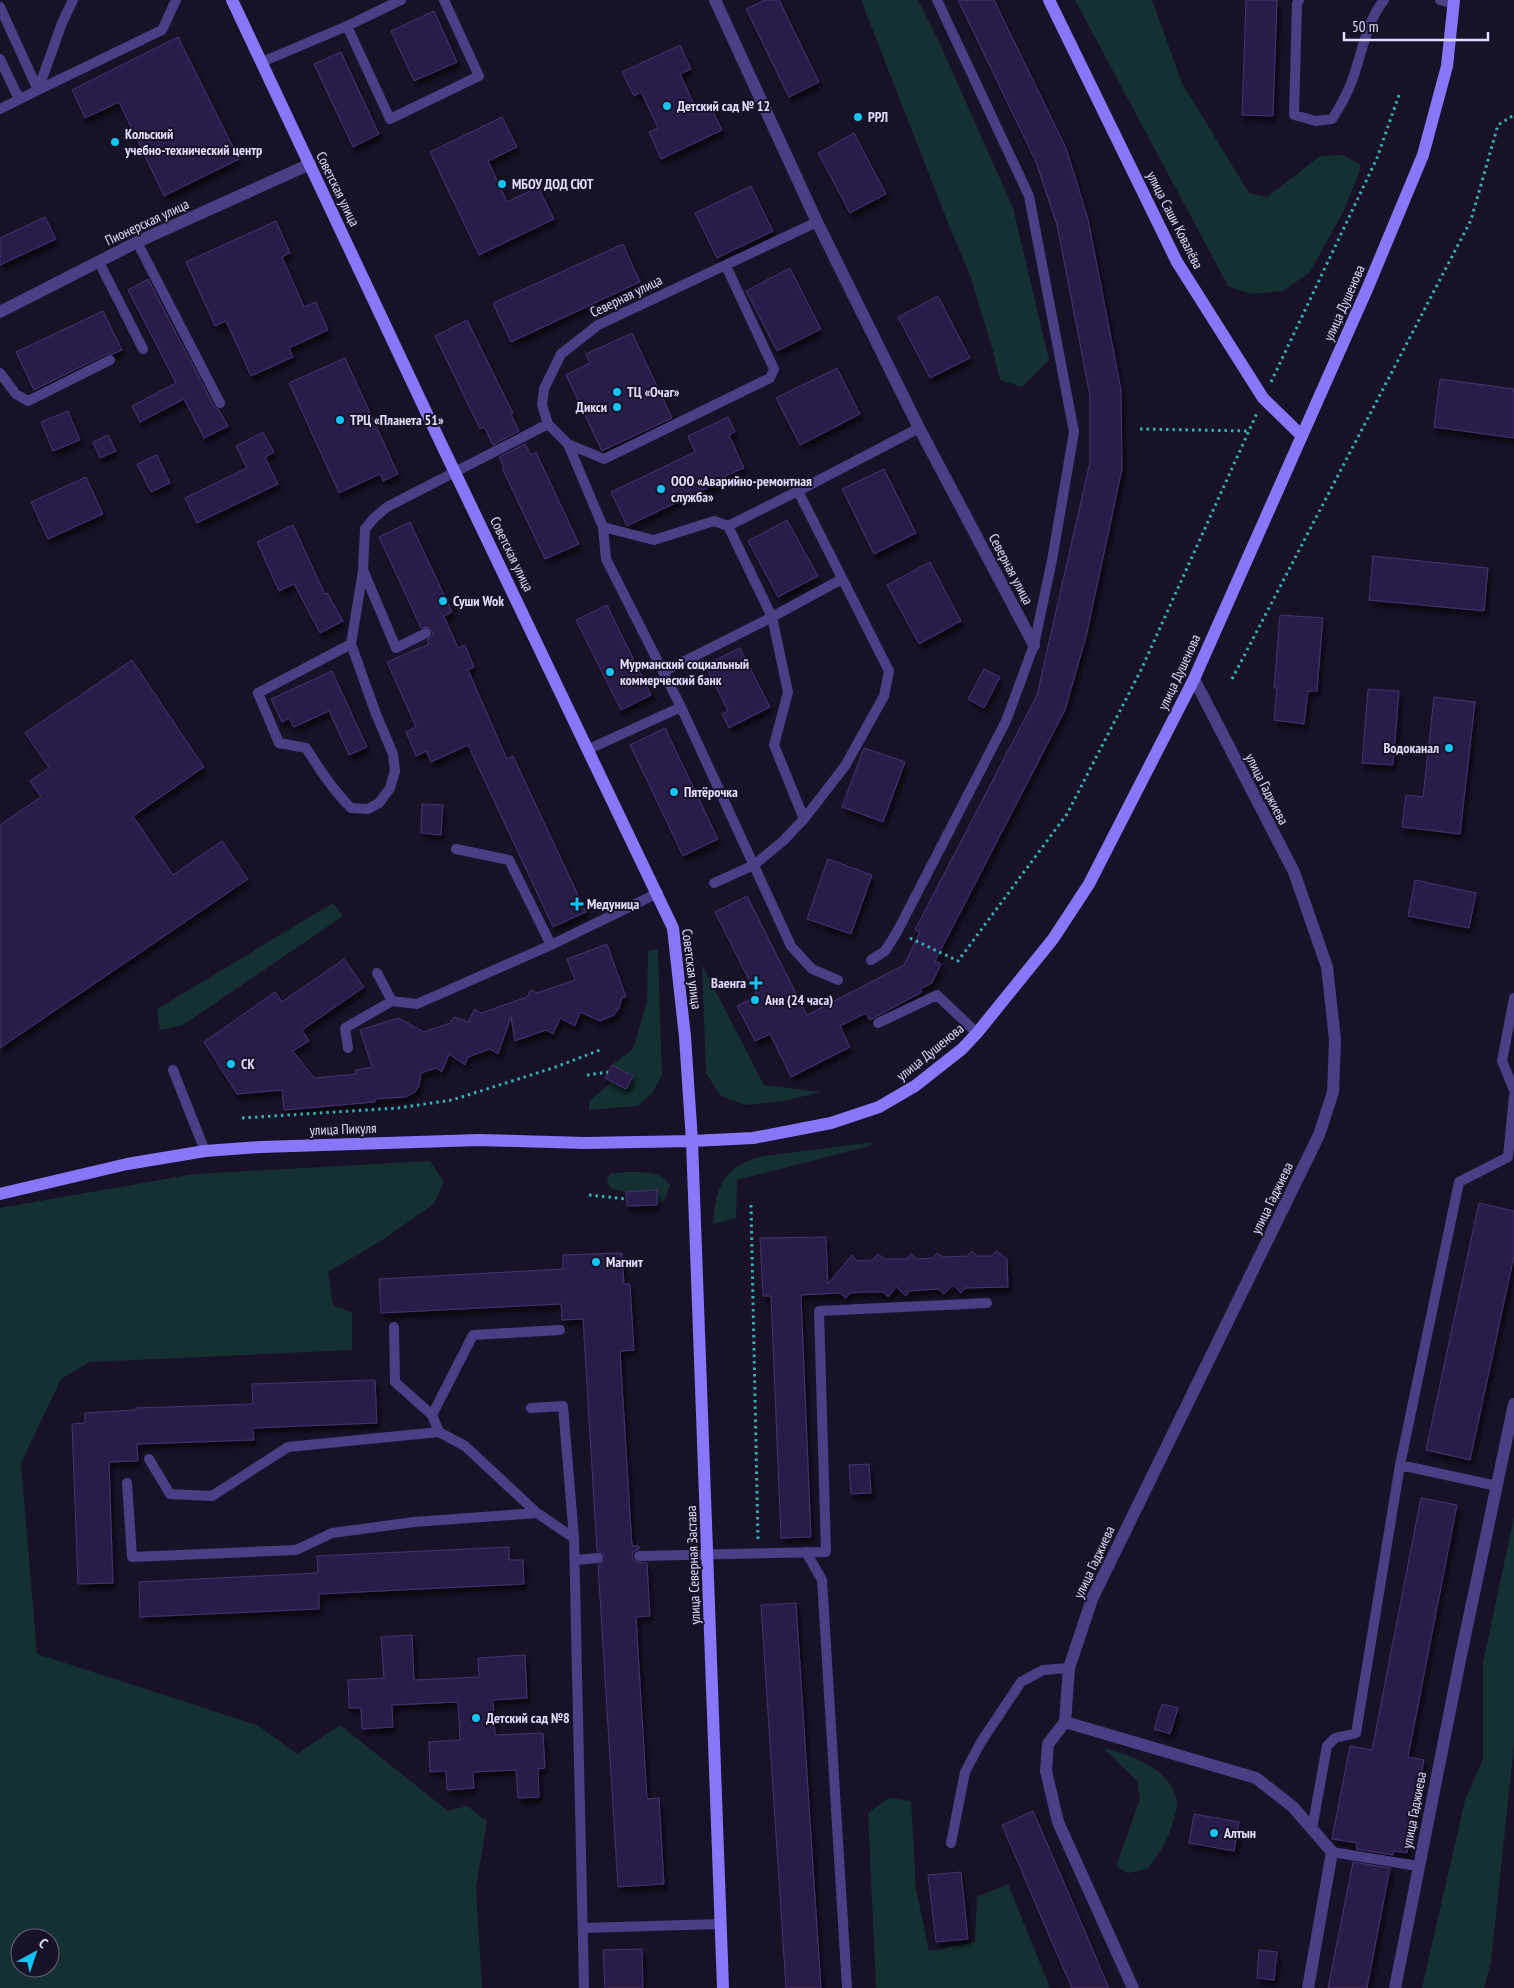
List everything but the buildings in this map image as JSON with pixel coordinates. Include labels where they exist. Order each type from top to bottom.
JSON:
[{"type":"street","name":"Советская улица","points":[[232,0],[673,928],[685,1037],[692,1141]]},
{"type":"street","name":"Северная улица","points":[[715,0],[817,222],[919,428],[1034,645]]},
{"type":"street","name":"улица Саши Ковалёва","points":[[1049,0],[1177,262],[1264,398],[1302,436]]},
{"type":"street","name":"улица Душенова","points":[[692,1141],[763,1136],[832,1123],[879,1107],[915,1086],[962,1049],[1053,939],[1089,884],[1194,679],[1368,287],[1423,155],[1447,66],[1454,2]]},
{"type":"street","name":"Пионерская улица","points":[[0,312],[137,242],[310,164]]},
{"type":"street","name":"улица Гаджиева","points":[[1065,1722],[1069,1668],[1092,1599],[1319,1135],[1333,1092],[1335,1040],[1327,967],[1294,872],[1194,679]]},
{"type":"street","name":"улица Пикуля","points":[[0,1194],[127,1164],[205,1151],[261,1147],[479,1140],[586,1143],[692,1141]]},
{"type":"street","name":"улица Северная Застава","points":[[692,1141],[723,1988]]},
{"type":"street","name":"улица Гаджиева","points":[[1395,1988],[1418,1866],[1514,1404]]},
{"type":"street","points":[[1133,1988],[1058,1822],[1046,1771],[1048,1744],[1065,1722],[1256,1778],[1293,1806],[1332,1852],[1308,1988]]},
{"type":"lane","points":[[38,90],[62,23],[73,0]]},
{"type":"lane","points":[[0,109],[162,30],[176,0]]},
{"type":"lane","points":[[262,62],[347,26],[401,0]]},
{"type":"lane","points":[[347,26],[390,119],[479,76],[444,0]]},
{"type":"lane","points":[[871,960],[885,951],[897,932],[1006,721],[1034,645],[1052,560],[1074,432],[1029,196],[938,0]]},
{"type":"lane","points":[[1299,0],[1297,4],[1294,115],[1316,121],[1332,119],[1341,105],[1352,82],[1375,11],[1384,0]]},
{"type":"lane","points":[[1440,0],[1454,2]]},
{"type":"lane","points":[[0,7],[38,90]]},
{"type":"lane","points":[[0,59],[19,99]]},
{"type":"lane","name":"Северная улица","points":[[548,424],[542,405],[544,390],[561,354],[598,324],[817,222]]},
{"type":"lane","points":[[137,242],[220,403]]},
{"type":"lane","points":[[99,262],[143,349]]},
{"type":"lane","points":[[351,644],[258,694],[279,743],[306,748],[329,785],[351,808],[368,809],[379,803],[390,788],[395,770],[393,754],[376,714],[351,644],[363,570],[365,529],[387,507],[548,424],[568,444],[604,460],[770,378],[774,369],[726,266]]},
{"type":"lane","points":[[0,373],[16,394],[28,401],[110,360]]},
{"type":"lane","points":[[728,526],[919,428]]},
{"type":"lane","points":[[568,444],[603,527],[606,559],[680,707],[791,946],[812,969],[838,980]]},
{"type":"lane","points":[[714,883],[754,865],[804,820],[845,766],[884,696],[889,671],[798,491]]},
{"type":"lane","points":[[603,527],[654,540],[714,521],[728,526],[772,617],[788,692],[774,745],[804,820]]},
{"type":"lane","points":[[363,570],[396,648],[426,633]]},
{"type":"lane","points":[[663,672],[842,579]]},
{"type":"lane","points":[[589,749],[680,707]]},
{"type":"lane","points":[[456,849],[509,860],[551,945]]},
{"type":"lane","points":[[348,1048],[345,1028],[392,1001],[417,1004],[551,945],[658,893]]},
{"type":"lane","points":[[377,973],[392,1001]]},
{"type":"lane","points":[[878,1023],[937,995],[977,1033]]},
{"type":"lane","points":[[1514,998],[1502,1061],[1514,1090]]},
{"type":"lane","points":[[173,1070],[205,1151]]},
{"type":"lane","points":[[1312,1829],[1327,1746],[1336,1738],[1356,1733],[1400,1465],[1459,1182],[1508,1156],[1514,1096]]},
{"type":"lane","points":[[639,1556],[826,1552],[818,1311],[988,1303]]},
{"type":"lane","points":[[394,1327],[395,1382],[432,1415],[440,1432]]},
{"type":"lane","points":[[432,1415],[473,1335],[560,1330]]},
{"type":"lane","points":[[531,1408],[564,1406],[576,1560],[584,1988]]},
{"type":"lane","points":[[149,1459],[170,1494],[212,1496],[288,1448],[440,1432],[465,1446],[538,1513],[574,1538]]},
{"type":"lane","points":[[1400,1465],[1497,1486]]},
{"type":"lane","points":[[127,1483],[132,1557],[296,1550],[332,1534],[414,1522],[538,1513]]},
{"type":"lane","points":[[806,1552],[822,1580],[846,1988]]},
{"type":"lane","points":[[576,1560],[598,1558]]},
{"type":"lane","points":[[951,1843],[965,1772],[1021,1682],[1043,1670],[1069,1668]]},
{"type":"lane","points":[[1332,1852],[1418,1866]]},
{"type":"lane","points":[[583,1928],[720,1924]]},
{"type":"path","points":[[897,932],[958,962],[1067,814],[1141,670],[1264,398],[1377,158],[1399,95]]},
{"type":"path","points":[[1232,679],[1471,220],[1498,125],[1514,115]]},
{"type":"path","points":[[1140,430],[1249,431]]},
{"type":"path","points":[[242,1118],[398,1108],[452,1100],[553,1068],[600,1050]]},
{"type":"path","points":[[587,1074],[608,1072]]},
{"type":"path","points":[[589,1195],[627,1199]]},
{"type":"path","points":[[751,1205],[758,1554]]},
{"type":"green space","points":[[861,0],[918,0],[940,44],[1013,208],[1049,360],[1022,387],[1000,380],[970,275]]},
{"type":"green space","points":[[1075,0],[1152,0],[1182,83],[1249,193],[1267,197],[1320,156],[1343,155],[1360,164],[1360,170],[1344,210],[1310,272],[1283,291],[1251,294],[1228,286]]},
{"type":"green space","points":[[333,903],[343,916],[183,1025],[160,1030],[157,1009]]},
{"type":"green space","points":[[658,949],[662,1076],[652,1093],[638,1106],[589,1110],[589,1101],[612,1082],[626,1089],[633,1076],[612,1065],[633,1049],[647,1002],[648,951]]},
{"type":"green space","points":[[702,965],[764,1085],[820,1092],[784,1101],[745,1105],[720,1095],[706,1073]]},
{"type":"green space","points":[[874,1142],[870,1146],[737,1180],[736,1218],[713,1224],[719,1190],[723,1181],[737,1167],[759,1157]]},
{"type":"green space","points":[[430,1161],[444,1182],[434,1204],[379,1242],[328,1272],[333,1305],[352,1313],[352,1350],[89,1362],[61,1379],[21,1463],[37,1654],[257,1725],[297,1754],[340,1725],[448,1811],[467,1806],[487,1821],[476,1887],[482,1988],[0,1988],[0,1208],[194,1174]]},
{"type":"green space","points":[[625,1172],[650,1173],[662,1177],[670,1185],[665,1199],[657,1205],[656,1190],[626,1192],[610,1188],[607,1181],[610,1174]]},
{"type":"green space","points":[[1514,1517],[1514,1745],[1491,1962],[1484,1988],[1422,1988],[1465,1800],[1483,1759],[1483,1663]]},
{"type":"green space","points":[[1103,1748],[1137,1759],[1158,1771],[1173,1789],[1177,1800],[1176,1812],[1168,1837],[1157,1857],[1147,1869],[1128,1873],[1116,1866],[1140,1799],[1137,1781]]},
{"type":"green space","points":[[889,1798],[911,1801],[916,1889],[929,1951],[975,1942],[977,1897],[1008,1884],[1050,1988],[876,1988],[868,1813]]},
{"type":"place","name":"Детский сад № 12","points":[[667,106]]},
{"type":"place","name":"РРЛ","points":[[858,117]]},
{"type":"place","name":"Кольский учебно-технический центр","points":[[115,142]]},
{"type":"place","name":"МБОУ ДОД СЮТ","points":[[502,184]]},
{"type":"place","name":"ТЦ «Очаг»","points":[[617,392]]},
{"type":"place","name":"Дикси","points":[[617,407]]},
{"type":"place","name":"ТРЦ «Планета 51»","points":[[340,420]]},
{"type":"place","name":"ООО «Аварийно-ремонтная служба»","points":[[661,489]]},
{"type":"place","name":"Суши Wok","points":[[443,601]]},
{"type":"place","name":"Мурманский социальный коммерческий банк","points":[[610,672]]},
{"type":"place","name":"Водоканал","points":[[1449,748]]},
{"type":"place","name":"Пятёрочка","points":[[674,792]]},
{"type":"place","name":"Медуница","points":[[577,904]]},
{"type":"place","name":"Ваенга","points":[[756,983]]},
{"type":"place","name":"Аня (24 часа)","points":[[755,1000]]},
{"type":"place","name":"СК","points":[[231,1064]]},
{"type":"place","name":"Магнит","points":[[596,1262]]},
{"type":"place","name":"Детский сад №8","points":[[476,1718]]},
{"type":"place","name":"Алтын","points":[[1214,1833]]}]
